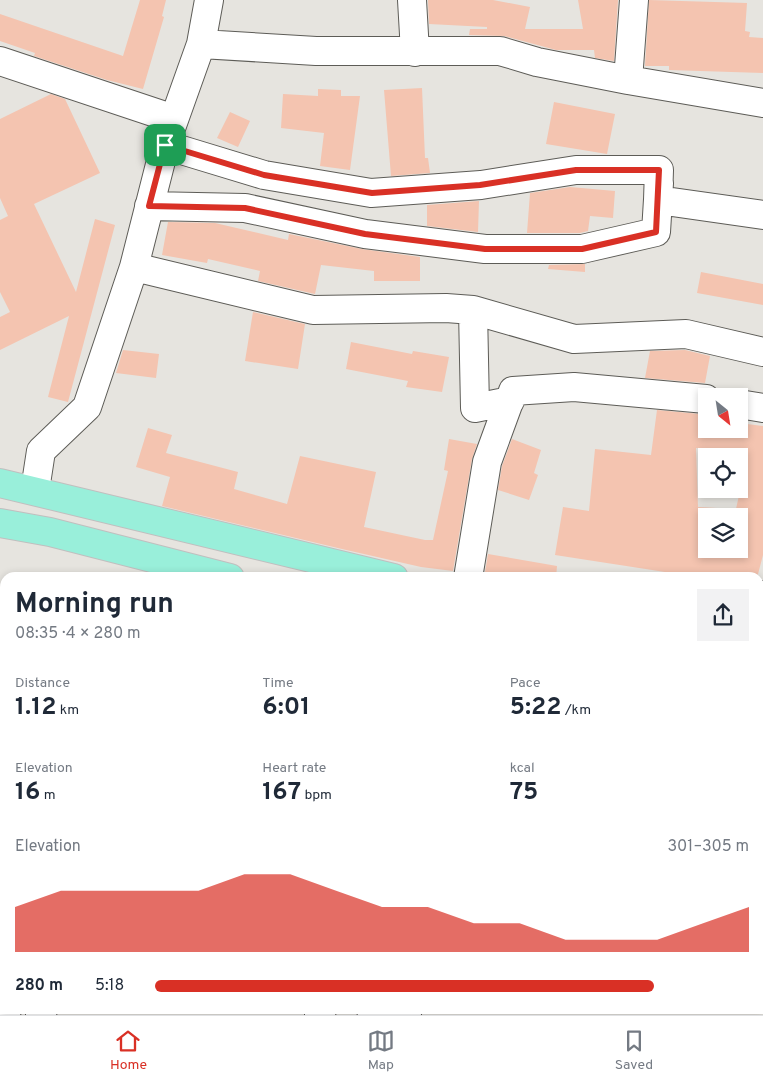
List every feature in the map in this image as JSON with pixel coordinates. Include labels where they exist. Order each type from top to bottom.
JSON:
[{"type":"main road","points":[[0,483],[370,572]]},
{"type":"main road","points":[[0,523],[50,532],[207,572]]},
{"type":"street","points":[[35,490],[41,451],[87,407],[134,267],[165,145],[201,44],[209,0]]},
{"type":"street","points":[[412,0],[416,52]]},
{"type":"street","points":[[628,80],[634,0]]},
{"type":"street","points":[[201,44],[316,51],[500,51],[537,62],[628,80],[763,103]]},
{"type":"street","points":[[0,61],[174,119]]},
{"type":"street","points":[[149,206],[245,208],[365,234],[485,249],[582,249],[656,232],[659,170],[576,170],[480,185],[372,193],[264,175],[165,145]]},
{"type":"street","points":[[658,200],[763,215]]},
{"type":"street","points":[[134,267],[313,310],[446,308],[473,310],[574,339],[686,334],[763,352]]},
{"type":"street","points":[[473,310],[475,408],[510,401]]},
{"type":"street","points":[[469,572],[487,462],[513,391],[574,386],[698,398]]},
{"type":"street","points":[[748,406],[763,408]]},
{"type":"building","points":[[140,0],[166,0],[162,16],[164,17],[143,89],[107,80],[34,56],[35,53],[0,41],[0,14],[123,56]]},
{"type":"building","points":[[428,0],[493,0],[530,7],[525,29],[583,29],[578,0],[618,0],[614,61],[595,58],[594,50],[556,50],[504,36],[469,35],[470,29],[487,29],[487,27],[429,24]]},
{"type":"building","points":[[649,0],[747,3],[745,31],[750,32],[749,37],[763,38],[763,73],[669,70],[669,66],[645,66]]},
{"type":"building","points":[[422,88],[425,158],[428,158],[430,173],[391,176],[384,90]]},
{"type":"building","points":[[318,89],[341,90],[341,96],[360,96],[350,170],[320,166],[324,133],[281,128],[283,94],[318,96]]},
{"type":"building","points":[[51,94],[65,99],[100,173],[34,204],[76,292],[95,219],[115,225],[68,402],[48,397],[69,316],[0,350],[0,317],[10,312],[0,292],[0,220],[8,216],[0,198],[0,119]]},
{"type":"building","points":[[554,102],[615,114],[607,154],[546,144]]},
{"type":"building","points":[[230,112],[250,121],[238,147],[217,138]]},
{"type":"building","points":[[570,187],[615,191],[613,218],[590,216],[588,231],[580,233],[527,233],[530,193]]},
{"type":"building","points":[[479,201],[478,232],[427,226],[427,205]]},
{"type":"building","points":[[168,222],[215,223],[288,240],[289,234],[362,249],[420,257],[420,281],[374,281],[374,271],[321,265],[315,294],[258,281],[260,271],[208,259],[207,263],[162,255]]},
{"type":"building","points":[[585,264],[585,272],[548,269],[549,265]]},
{"type":"building","points":[[701,272],[763,284],[763,305],[697,293]]},
{"type":"building","points":[[253,312],[305,324],[298,369],[245,361]]},
{"type":"building","points":[[351,342],[412,354],[413,351],[449,357],[442,392],[406,387],[408,381],[346,369]]},
{"type":"building","points":[[123,350],[159,354],[156,378],[116,373]]},
{"type":"building","points":[[685,350],[710,356],[705,383],[645,378],[650,351]]},
{"type":"building","points":[[657,410],[698,414],[698,438],[748,438],[748,424],[763,426],[763,555],[759,572],[665,572],[555,555],[563,507],[589,511],[595,449],[651,455]],"holes":[[[696,448],[748,448],[748,498],[738,498],[736,508],[748,508],[748,558],[698,558],[698,508],[717,508],[698,507]]]},
{"type":"building","points":[[148,428],[172,435],[166,453],[238,472],[234,489],[287,504],[300,456],[376,472],[364,527],[425,540],[433,540],[448,471],[444,470],[449,439],[477,444],[472,459],[453,571],[421,567],[162,506],[170,477],[136,467]]},
{"type":"building","points":[[512,439],[541,450],[534,473],[538,475],[529,500],[498,490],[502,466]]},
{"type":"building","points":[[488,554],[557,566],[556,572],[485,572]]},
{"type":"route","points":[[165,145],[264,175],[372,193],[480,185],[576,170],[659,170],[656,232],[582,249],[485,249],[365,234],[245,208],[149,206],[165,145]]}]
